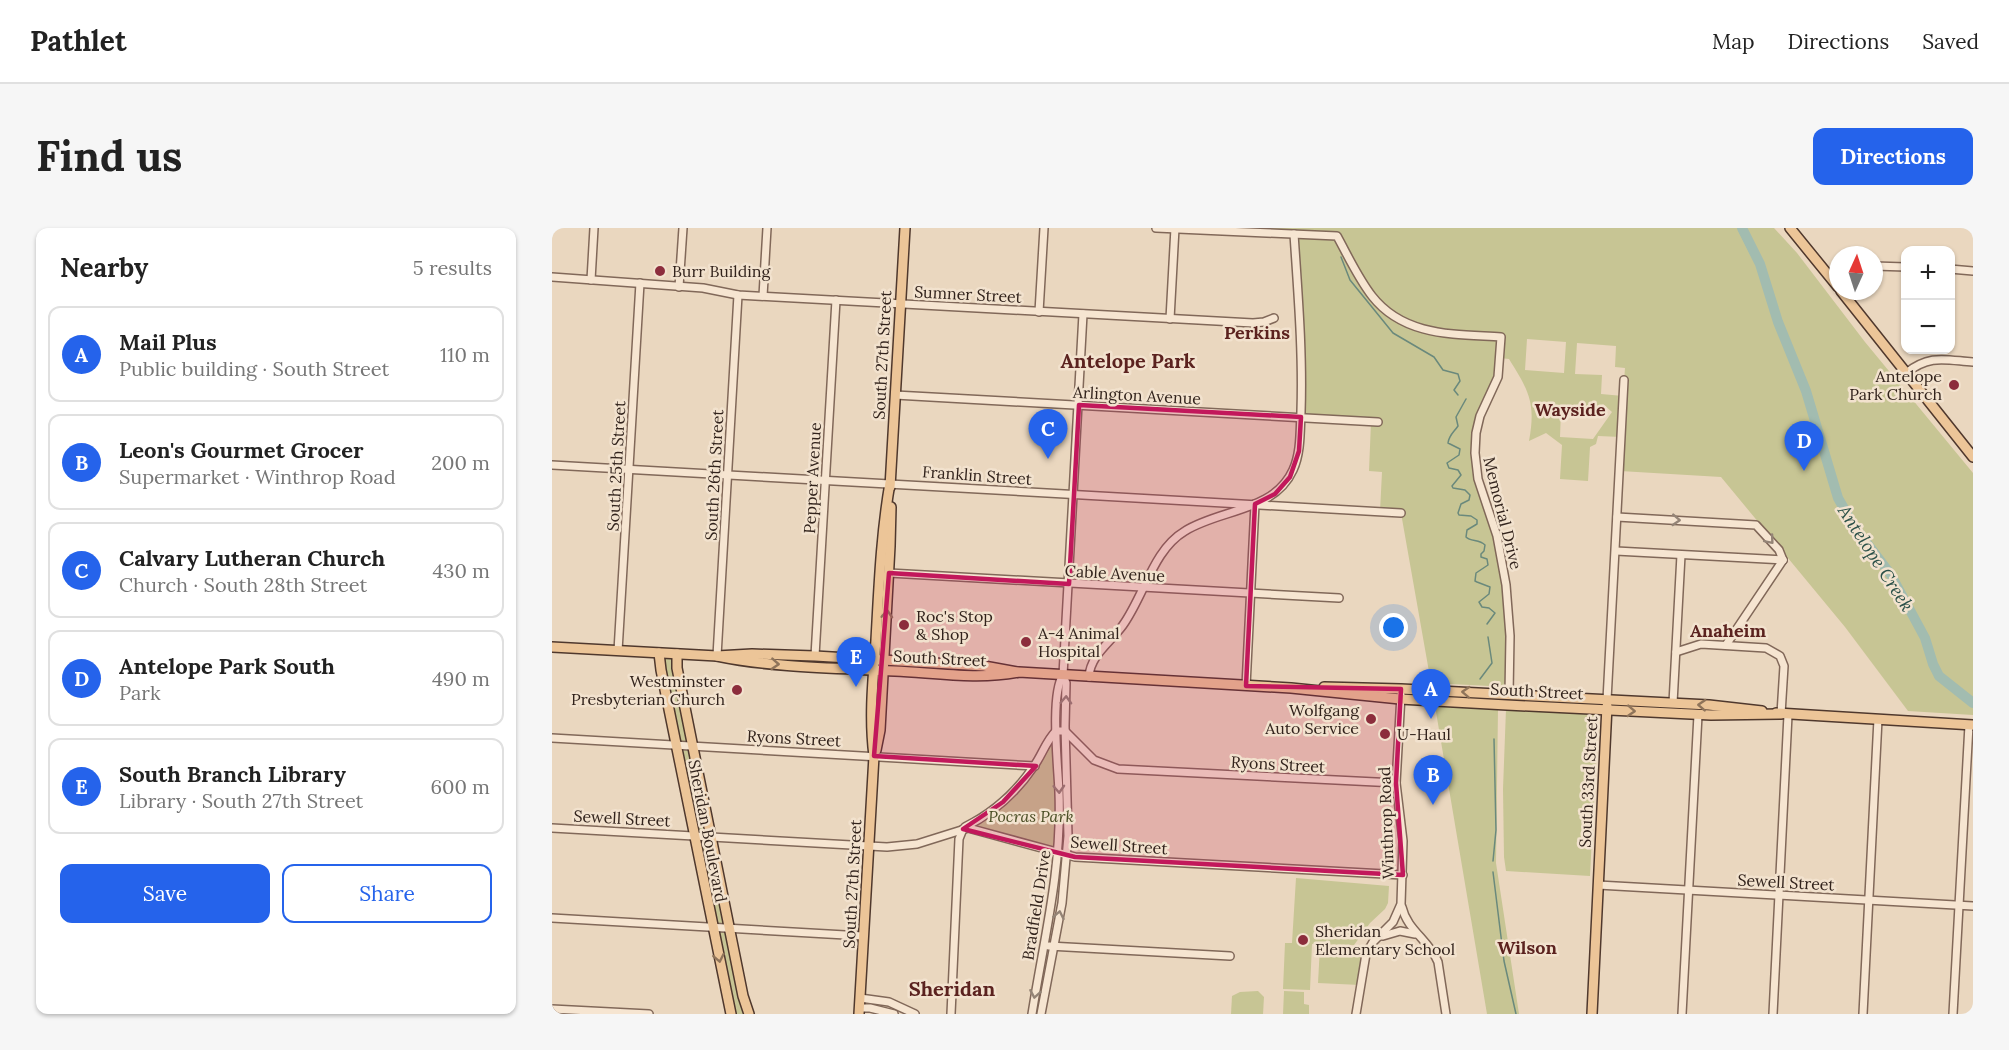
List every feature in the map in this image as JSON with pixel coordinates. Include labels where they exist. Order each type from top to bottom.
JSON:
[{"type":"main road","name":"South 27th Street","points":[[879,665],[889,573],[890,483],[904,228]]},
{"type":"main road","points":[[1790,228],[1828,275]]},
{"type":"main road","points":[[1848,300],[1973,456]]},
{"type":"main road","name":"South 27th Street","points":[[860,1006],[874,756],[880,730],[882,547],[890,483]]},
{"type":"main road","name":"South Street","points":[[552,647],[717,656],[771,664],[1001,667],[1019,672],[1246,686],[1607,705],[1673,703],[1785,714],[1971,725]]},
{"type":"main road","name":"Sheridan Boulevard","points":[[659,653],[731,1014]]},
{"type":"main road","name":"Sheridan Boulevard","points":[[677,654],[677,668],[743,996],[749,1014]]},
{"type":"main road","name":"South Street","points":[[717,656],[752,654],[815,656],[879,665]]},
{"type":"main road","name":"South Street","points":[[1401,694],[1509,694],[1698,715],[1785,714]]},
{"type":"main road","name":"South 33rd Street","points":[[1592,1014],[1607,705]]},
{"type":"street","points":[[591,280],[594,228]]},
{"type":"street","points":[[679,287],[682,228]]},
{"type":"street","points":[[763,296],[767,228]]},
{"type":"street","points":[[1039,312],[1044,228]]},
{"type":"street","points":[[1089,676],[1092,661],[1124,624],[1145,588],[1161,553],[1177,536],[1194,526],[1263,502],[1275,494],[1290,477],[1299,450],[1303,373],[1294,234],[1156,228]]},
{"type":"street","points":[[1170,319],[1175,229]]},
{"type":"street","name":"Memorial Drive","points":[[1294,234],[1337,236],[1372,296],[1395,317],[1413,326],[1439,333],[1501,337],[1498,374],[1478,422],[1474,453],[1478,479],[1497,537],[1506,585],[1510,636],[1509,694]]},
{"type":"street","points":[[1883,266],[1901,267]]},
{"type":"street","points":[[1955,270],[1973,271]]},
{"type":"street","name":"Sumner Street","points":[[552,278],[703,288],[738,295],[1039,312],[1253,323],[1274,318]]},
{"type":"street","name":"South 25th Street","points":[[618,651],[640,284]]},
{"type":"street","name":"South 26th Street","points":[[717,656],[738,295]]},
{"type":"street","name":"Pepper Avenue","points":[[815,656],[836,300]]},
{"type":"street","points":[[1063,675],[1083,314]]},
{"type":"street","points":[[1906,373],[1919,363],[1929,360],[1973,362]]},
{"type":"street","name":"South 33rd Street","points":[[1607,705],[1624,380]]},
{"type":"street","name":"Arlington Avenue","points":[[895,395],[1378,422]]},
{"type":"street","name":"Franklin Street","points":[[552,465],[1401,513]]},
{"type":"street","points":[[1246,686],[1255,504]]},
{"type":"street","points":[[1617,517],[1759,527],[1779,550],[1783,560]]},
{"type":"street","points":[[1616,551],[1783,560]]},
{"type":"street","points":[[1673,703],[1681,555]]},
{"type":"street","points":[[1726,645],[1783,560]]},
{"type":"street","name":"Cable Avenue","points":[[889,573],[1339,598]]},
{"type":"street","points":[[1676,652],[1701,644],[1771,649],[1780,656],[1784,666],[1785,714],[1773,1014]]},
{"type":"street","name":"Bradfield Drive","points":[[1041,1014],[1063,896],[1067,856],[1066,682],[1063,675]]},
{"type":"street","name":"Bradfield Drive","points":[[1032,1014],[1059,854],[1056,731],[1058,682],[1063,675]]},
{"type":"street","name":"Winthrop Road","points":[[1356,1014],[1364,962],[1369,948],[1397,916],[1401,904],[1403,835],[1396,783],[1401,694]]},
{"type":"street","points":[[1682,1014],[1698,715]]},
{"type":"street","points":[[1863,1014],[1878,720]]},
{"type":"street","points":[[1953,1014],[1971,725]]},
{"type":"street","points":[[951,1014],[959,839],[963,829],[1003,802],[1035,766],[1051,736],[1056,731],[1065,731]]},
{"type":"street","name":"Ryons Street","points":[[1065,731],[1094,760],[1118,769],[1396,783]]},
{"type":"street","name":"Ryons Street","points":[[552,738],[1035,766]]},
{"type":"street","name":"Sewell Street","points":[[552,828],[869,846],[917,844],[972,828],[1067,856],[1402,875]]},
{"type":"street","name":"Sewell Street","points":[[1598,885],[1973,906]]},
{"type":"street","points":[[1401,904],[1407,922],[1427,943],[1438,962],[1446,1014]]},
{"type":"street","points":[[552,918],[863,936]]},
{"type":"street","points":[[1378,938],[1400,931],[1417,935]]},
{"type":"street","points":[[1044,946],[1230,956]]},
{"type":"street","points":[[860,1006],[889,1002],[915,1014]]},
{"type":"street","points":[[860,1006],[894,1014]]},
{"type":"street","points":[[552,1009],[649,1014]]},
{"type":"highlighted area","points":[[1079,405],[1301,417],[1299,451],[1290,477],[1275,494],[1255,504],[1246,686],[1401,689],[1396,783],[1403,875],[1075,857],[963,829],[1003,802],[1036,766],[874,756],[889,573],[1069,584]]},
{"type":"green space","points":[[1264,228],[1774,228],[1797,253],[1829,295],[1829,300],[1833,300],[1973,473],[1973,715],[1908,711],[1845,627],[1721,477],[1620,471],[1621,437],[1598,436],[1596,444],[1590,447],[1588,481],[1560,479],[1562,445],[1546,433],[1529,441],[1532,417],[1526,389],[1509,359],[1500,358],[1498,374],[1484,406],[1475,453],[1504,570],[1509,687],[1431,683],[1401,513],[1380,512],[1382,472],[1369,471],[1371,422],[1301,417],[1294,235],[1264,233]],"holes":[[[1527,339],[1566,342],[1564,373],[1525,370]],[[1577,343],[1616,346],[1615,367],[1625,368],[1623,396],[1601,394],[1602,375],[1575,374]],[[1603,404],[1612,412],[1593,439],[1560,437],[1561,411],[1594,415]]]},
{"type":"green space","points":[[847,640],[870,642],[870,648],[862,654],[846,653]]},
{"type":"green space","points":[[659,653],[677,654],[749,1014],[731,1014]]},
{"type":"green space","points":[[1435,706],[1498,709],[1496,863],[1519,1014],[1487,1014]]},
{"type":"green space","points":[[1506,709],[1594,713],[1598,719],[1590,876],[1506,871],[1503,789]]},
{"type":"green space","name":"Pocras Park","points":[[1056,731],[1059,854],[968,828],[1015,790]]},
{"type":"green space","points":[[1296,878],[1389,886],[1388,903],[1385,909],[1370,923],[1354,945],[1312,944],[1310,990],[1283,989],[1285,943],[1292,943]]},
{"type":"green space","points":[[1320,946],[1369,948],[1360,985],[1318,983]]},
{"type":"green space","points":[[1258,991],[1264,997],[1263,1014],[1231,1014],[1232,996],[1240,992]]},
{"type":"green space","points":[[1284,991],[1304,992],[1304,1004],[1309,1005],[1309,1014],[1283,1014]]},
{"type":"waterway","name":"Antelope Creek","points":[[1742,228],[1760,264],[1778,322],[1806,391],[1838,498],[1854,526],[1891,575],[1925,638],[1939,676],[1973,703]]},
{"type":"waterway","points":[[1341,257],[1350,280],[1393,333],[1434,357],[1443,370],[1458,374],[1460,381],[1454,390],[1458,395]]},
{"type":"waterway","points":[[1466,399],[1456,417],[1458,426],[1448,443],[1460,449],[1459,455],[1447,463],[1449,468],[1458,470],[1461,475],[1452,486],[1453,488],[1465,490],[1470,495],[1469,500],[1461,504],[1459,515],[1471,516],[1477,520],[1477,524],[1467,530],[1466,537],[1485,545],[1481,557],[1487,559],[1488,565],[1476,573],[1475,581],[1490,587],[1489,594],[1479,602],[1482,607],[1489,608],[1495,613],[1487,624]]},
{"type":"waterway","points":[[1480,679],[1492,663],[1488,637]]},
{"type":"waterway","points":[[1493,861],[1496,830],[1494,739]]},
{"type":"waterway","points":[[1493,872],[1504,961],[1516,1014]]},
{"type":"place","name":"Burr Building","points":[[660,271]]},
{"type":"place","name":"Antelope Park Church","points":[[1954,385]]},
{"type":"place","name":"Calvary Lutheran Church","points":[[1048,459]]},
{"type":"place","name":"Antelope Park South","points":[[1804,471]]},
{"type":"place","name":"Roc's Stop & Shop","points":[[904,625]]},
{"type":"place","name":"A-4 Animal Hospital","points":[[1026,642]]},
{"type":"place","name":"South Branch Library","points":[[856,687]]},
{"type":"place","name":"Westminster Presbyterian Church","points":[[737,690]]},
{"type":"place","name":"Wolfgang Auto Service","points":[[1371,719]]},
{"type":"place","name":"Mail Plus","points":[[1431,719]]},
{"type":"place","name":"U-Haul","points":[[1385,734]]},
{"type":"place","name":"Leon's Gourmet Grocer","points":[[1433,805]]},
{"type":"place","name":"Sheridan Elementary School","points":[[1303,940]]},
{"type":"district","name":"Perkins","points":[[1257,332]]},
{"type":"district","name":"Antelope Park","points":[[1128,360]]},
{"type":"district","name":"Wayside","points":[[1570,409]]},
{"type":"district","name":"Anaheim","points":[[1728,630]]},
{"type":"district","name":"Wilson","points":[[1527,947]]},
{"type":"district","name":"Sheridan","points":[[952,988]]}]
